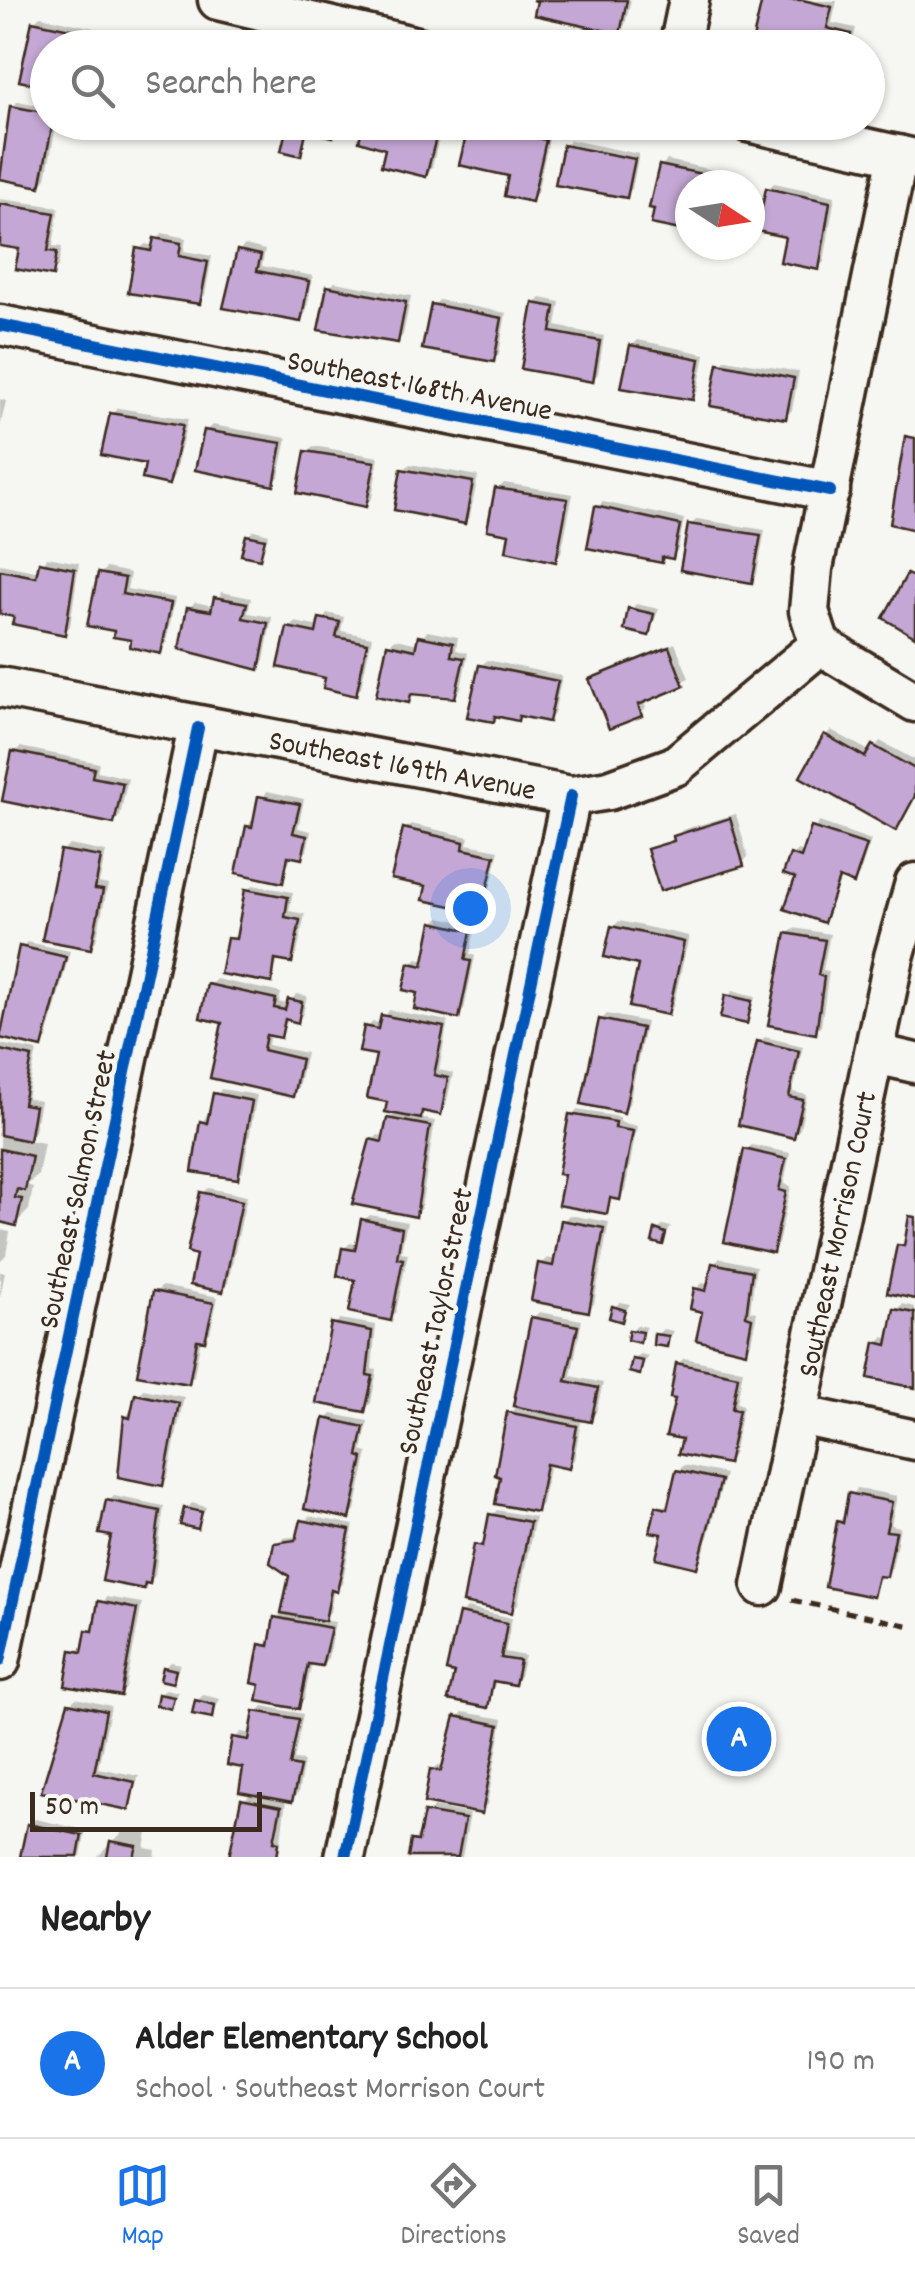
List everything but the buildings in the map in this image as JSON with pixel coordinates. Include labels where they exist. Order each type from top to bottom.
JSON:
[{"type":"street","points":[[218,0],[345,30]]},
{"type":"street","points":[[683,30],[689,0]]},
{"type":"street","points":[[829,140],[906,157],[830,491],[808,611],[820,645],[915,702]]},
{"type":"street","name":"Southeast 168th Avenue","points":[[0,326],[830,491]]},
{"type":"street","name":"Southeast 169th Avenue","points":[[0,687],[198,728],[572,796],[609,790],[674,766],[820,645]]},
{"type":"street","name":"Southeast Salmon Street","points":[[0,1661],[198,728]]},
{"type":"street","name":"Southeast Taylor Street","points":[[345,1857],[572,796]]},
{"type":"street","name":"Southeast Morrison Court","points":[[762,1586],[894,957],[915,882]]},
{"type":"street","points":[[876,1054],[915,1062]]},
{"type":"street","points":[[799,1415],[915,1440]]},
{"type":"path","points":[[762,1586],[793,1593],[792,1601],[915,1626]]},
{"type":"cycle path","points":[[0,325],[830,491]]},
{"type":"cycle path","points":[[0,1661],[198,728]]},
{"type":"cycle path","points":[[345,1857],[571,796]]},
{"type":"place","name":"Alder Elementary School","points":[[739,1739]]}]
